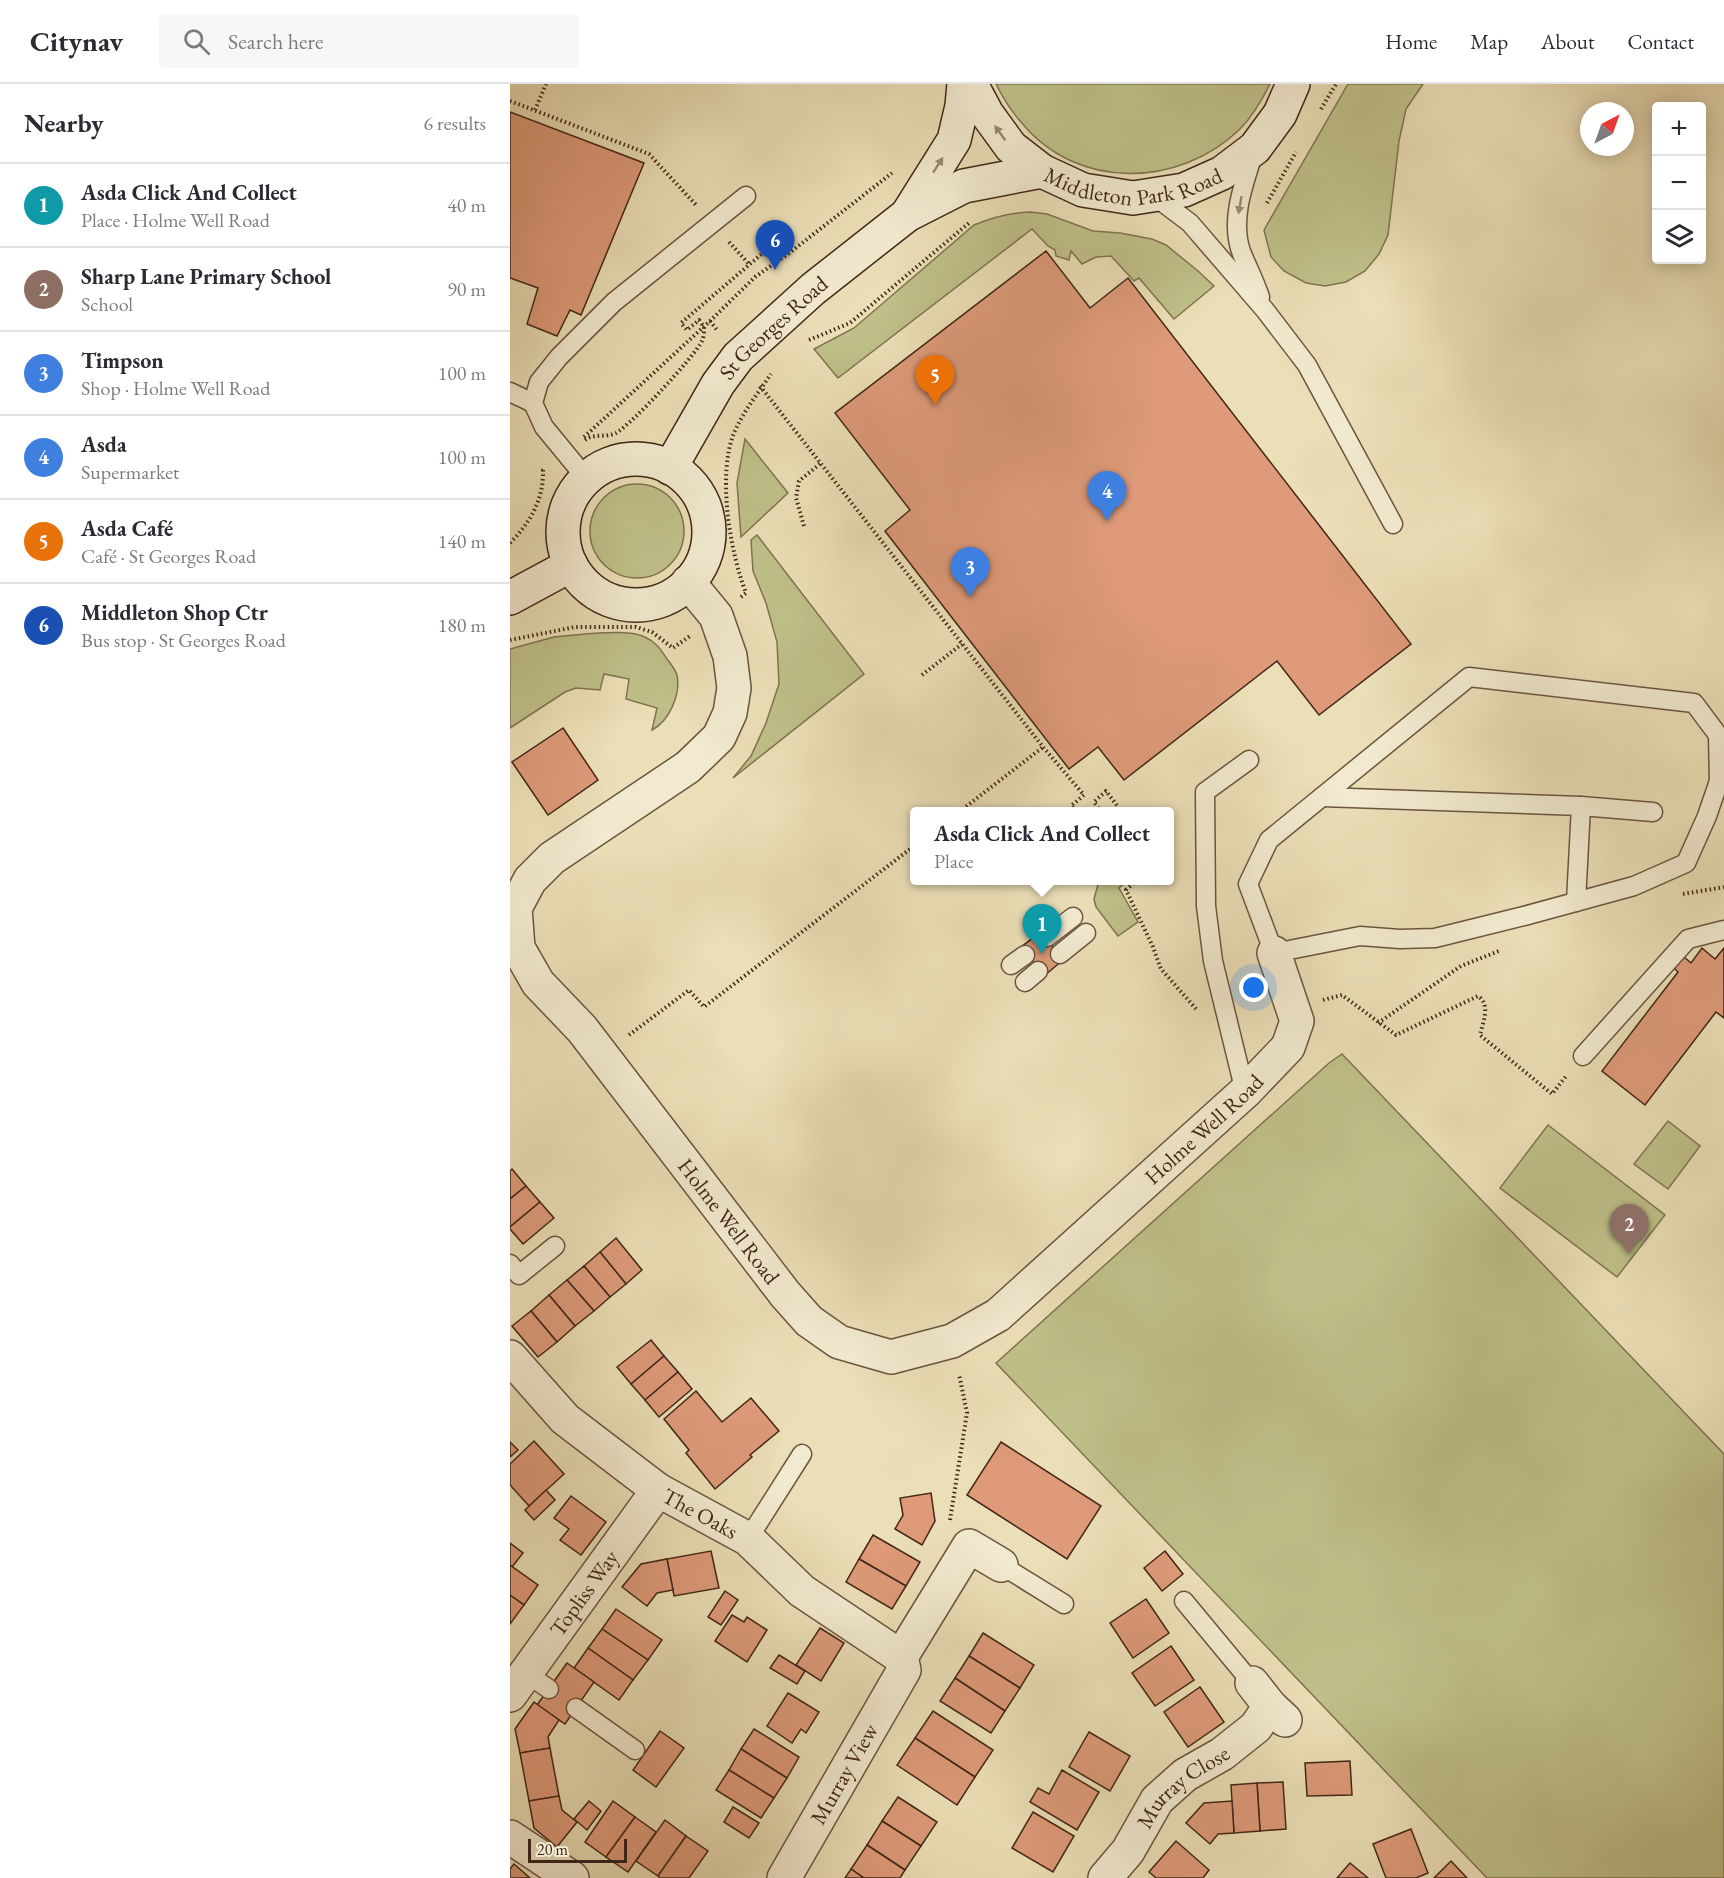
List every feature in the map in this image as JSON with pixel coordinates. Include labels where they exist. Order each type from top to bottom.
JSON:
[{"type":"street","name":"St Georges Road","points":[[907,215],[954,140],[962,106],[964,84]]},
{"type":"street","name":"Middleton Park Road","points":[[971,84],[987,114],[1011,147],[1042,171],[1083,190],[1133,198],[1184,190],[1222,173],[1255,148],[1280,114],[1293,84]]},
{"type":"street","name":"St Georges Road","points":[[670,468],[718,384],[738,357],[813,289],[907,215],[964,186],[1042,171]]},
{"type":"street","points":[[626,459],[644,459],[661,463],[677,471],[690,484],[700,498],[707,517],[709,537],[704,557],[695,574],[681,589],[664,599],[644,604],[624,604],[605,598],[588,587],[575,572],[566,555],[563,537],[564,518],[569,500],[586,478],[609,464],[626,459]]},
{"type":"street","points":[[510,598],[572,565]]},
{"type":"street","name":"Holme Well Road","points":[[688,582],[716,616],[730,656],[734,688],[730,713],[719,737],[681,773],[552,858],[530,880],[515,908],[518,948],[538,983],[582,1029],[785,1294],[809,1321],[839,1342],[891,1357],[952,1341],[998,1315],[1245,1092],[1288,1047],[1297,1021],[1274,953]]},
{"type":"street","name":"The Oaks","points":[[510,1357],[565,1419],[658,1490],[748,1539],[802,1590],[903,1664]]},
{"type":"street","name":"Topliss Way","points":[[528,1685],[658,1490]]},
{"type":"street","points":[[903,1664],[959,1539],[1001,1565]]},
{"type":"street","name":"Murray View","points":[[784,1878],[903,1664]]},
{"type":"street","name":"Murray Close","points":[[1105,1878],[1128,1851],[1157,1800],[1185,1775],[1222,1754],[1256,1727],[1269,1703]]},
{"type":"street","points":[[510,1837],[572,1878]]},
{"type":"lane","points":[[1255,148],[1243,186],[1236,227],[1241,252],[1265,310]]},
{"type":"lane","points":[[1153,195],[1190,223],[1265,310],[1307,365],[1393,524]]},
{"type":"lane","points":[[533,403],[539,382],[614,302],[746,196]]},
{"type":"lane","points":[[510,392],[533,403],[544,427],[586,478]]},
{"type":"lane","points":[[1469,677],[1694,703],[1718,735],[1719,781],[1707,816],[1686,863],[1634,886],[1435,938],[1400,939],[1360,936],[1274,953],[1248,884],[1269,840],[1322,797],[1469,677]]},
{"type":"lane","points":[[1245,1092],[1213,961],[1206,906],[1204,792],[1249,760]]},
{"type":"lane","points":[[1322,797],[1581,806],[1653,812]]},
{"type":"lane","points":[[1576,902],[1581,806]]},
{"type":"lane","points":[[1047,937],[1073,917]]},
{"type":"lane","points":[[1583,1056],[1688,939],[1724,930]]},
{"type":"lane","points":[[1060,954],[1086,933]]},
{"type":"lane","points":[[510,1264],[519,1275],[555,1246]]},
{"type":"lane","points":[[748,1539],[802,1454]]},
{"type":"lane","points":[[1001,1565],[1064,1604]]},
{"type":"lane","points":[[1184,1601],[1269,1703]]},
{"type":"lane","points":[[576,1708],[635,1750]]},
{"type":"path","points":[[535,110],[546,84]]},
{"type":"path","points":[[510,101],[649,154],[748,264]]},
{"type":"path","points":[[565,454],[756,277],[901,167]]},
{"type":"path","points":[[801,344],[850,323],[977,216]]},
{"type":"path","points":[[510,543],[532,517],[542,491],[543,470],[589,437],[603,437],[617,432],[642,411],[694,353],[703,339],[704,327],[699,320],[687,330],[681,323],[777,241],[788,254]]},
{"type":"path","points":[[710,321],[1043,747],[1084,795],[1072,807]]},
{"type":"path","points":[[510,640],[575,627],[636,627],[652,632],[673,648],[746,593],[740,578],[729,522],[726,489],[728,459],[734,434],[747,410],[774,372]]},
{"type":"path","points":[[804,526],[796,498],[799,481],[821,463]]},
{"type":"path","points":[[922,675],[962,644]]},
{"type":"path","points":[[965,807],[1043,747]]},
{"type":"path","points":[[1098,807],[1094,802],[1106,791],[1118,807]]},
{"type":"path","points":[[602,1056],[689,990],[704,1007],[910,850]]},
{"type":"path","points":[[1132,885],[1126,890],[1153,946],[1161,969],[1200,1013]]},
{"type":"path","points":[[1680,895],[1724,887]]},
{"type":"path","points":[[1505,949],[1461,966],[1378,1023],[1396,1035],[1478,996],[1486,1006],[1480,1035],[1552,1094],[1583,1056]]},
{"type":"path","points":[[952,1341],[967,1413],[959,1539]]},
{"type":"green space","points":[[996,84],[1270,84],[1245,124],[1215,148],[1188,162],[1159,171],[1129,174],[1099,170],[1070,160],[1044,145],[1021,122]]},
{"type":"green space","points":[[1348,84],[1423,84],[1406,109],[1399,141],[1388,235],[1379,254],[1365,271],[1346,282],[1325,286],[1306,283],[1284,271],[1271,257],[1264,230]]},
{"type":"green space","points":[[1030,212],[1047,214],[1093,231],[1152,239],[1166,245],[1214,286],[1174,319],[1139,278],[1134,281],[1111,256],[1096,257],[1082,264],[1071,251],[1069,260],[1056,256],[1055,250],[1032,229],[838,378],[814,349],[854,328],[974,225],[1001,216]]},
{"type":"green space","points":[[745,439],[788,493],[741,537],[737,483]]},
{"type":"green space","points":[[637,484],[655,488],[670,498],[680,513],[684,531],[680,549],[670,564],[655,574],[637,578],[619,574],[604,564],[594,549],[590,531],[594,513],[604,498],[619,488]]},
{"type":"green space","points":[[757,535],[864,674],[733,778],[751,756],[766,723],[779,684],[777,642],[766,603],[753,571],[751,540]]},
{"type":"green space","points":[[632,633],[645,637],[658,647],[675,671],[678,683],[672,707],[664,720],[652,730],[657,708],[626,699],[629,679],[604,674],[600,690],[576,688],[565,692],[510,728],[510,649],[554,637]]},
{"type":"green space","points":[[1098,885],[1122,885],[1119,888],[1138,922],[1118,936],[1096,907],[1094,899]]},
{"type":"green space","points":[[1342,1054],[1724,1454],[1724,1878],[1487,1878],[996,1363],[1329,1063]]},
{"type":"green space","points":[[1668,1121],[1700,1146],[1668,1189],[1634,1164]]},
{"type":"green space","points":[[1548,1125],[1665,1215],[1617,1277],[1500,1188]]},
{"type":"building","points":[[510,112],[644,163],[581,315],[570,310],[557,336],[527,324],[538,288],[510,278]]},
{"type":"building","points":[[1046,251],[1090,308],[1128,278],[1411,644],[1319,715],[1277,661],[1124,780],[1098,747],[1069,769],[885,531],[910,510],[835,413]]},
{"type":"building","points":[[563,728],[598,780],[548,815],[512,762]]},
{"type":"building","points":[[1041,932],[1063,960],[1044,976],[1021,947]]},
{"type":"building","points":[[1702,948],[1715,959],[1724,948],[1724,1018],[1716,1012],[1645,1105],[1602,1071],[1678,972],[1674,968],[1683,956],[1691,963]]},
{"type":"building","points":[[512,1169],[526,1186],[510,1199],[510,1171]]},
{"type":"building","points":[[526,1186],[540,1202],[510,1227],[510,1199]]},
{"type":"building","points":[[540,1202],[554,1218],[523,1244],[510,1227]]},
{"type":"building","points":[[616,1238],[642,1270],[626,1284],[600,1252]]},
{"type":"building","points":[[600,1252],[626,1284],[610,1297],[584,1266]]},
{"type":"building","points":[[584,1266],[610,1297],[594,1311],[567,1280]]},
{"type":"building","points":[[567,1280],[594,1311],[575,1326],[549,1295]]},
{"type":"building","points":[[549,1295],[575,1326],[557,1342],[531,1311]]},
{"type":"building","points":[[531,1311],[557,1342],[538,1357],[512,1326]]},
{"type":"building","points":[[651,1340],[664,1356],[631,1384],[617,1367]]},
{"type":"building","points":[[664,1356],[678,1372],[645,1400],[631,1384]]},
{"type":"building","points":[[678,1372],[692,1389],[659,1417],[645,1400]]},
{"type":"building","points":[[696,1391],[722,1422],[751,1398],[779,1431],[715,1489],[686,1453],[689,1450],[664,1419]]},
{"type":"building","points":[[534,1441],[564,1474],[529,1506],[510,1485],[510,1464]]},
{"type":"building","points":[[510,1442],[518,1450],[510,1457]]},
{"type":"building","points":[[1001,1442],[1101,1506],[1067,1559],[967,1495]]},
{"type":"building","points":[[546,1490],[555,1500],[534,1520],[525,1510]]},
{"type":"building","points":[[931,1493],[935,1521],[922,1545],[895,1529],[903,1515],[900,1498]]},
{"type":"building","points":[[571,1496],[606,1522],[581,1555],[560,1540],[569,1529],[554,1518]]},
{"type":"building","points":[[873,1535],[920,1562],[906,1586],[859,1559]]},
{"type":"building","points":[[510,1543],[523,1553],[512,1567],[510,1565]]},
{"type":"building","points":[[711,1551],[719,1588],[674,1596],[667,1559]]},
{"type":"building","points":[[1165,1551],[1183,1574],[1162,1591],[1144,1568]]},
{"type":"building","points":[[667,1559],[673,1590],[657,1593],[647,1606],[622,1587],[641,1564]]},
{"type":"building","points":[[859,1559],[906,1586],[892,1609],[846,1582]]},
{"type":"building","points":[[510,1565],[538,1585],[524,1605],[510,1595]]},
{"type":"building","points":[[725,1591],[738,1600],[721,1625],[708,1617]]},
{"type":"building","points":[[510,1595],[524,1605],[510,1624]]},
{"type":"building","points":[[1146,1599],[1169,1633],[1133,1658],[1110,1623]]},
{"type":"building","points":[[616,1609],[662,1640],[648,1660],[602,1629]]},
{"type":"building","points":[[732,1615],[744,1622],[747,1617],[767,1630],[747,1662],[715,1641]]},
{"type":"building","points":[[820,1628],[844,1643],[821,1681],[796,1665]]},
{"type":"building","points":[[602,1629],[648,1660],[633,1680],[588,1648]]},
{"type":"building","points":[[983,1633],[1034,1665],[1020,1688],[969,1656]]},
{"type":"building","points":[[1171,1646],[1194,1680],[1155,1706],[1132,1673]]},
{"type":"building","points":[[588,1648],[633,1680],[619,1700],[574,1668]]},
{"type":"building","points":[[779,1655],[805,1671],[797,1684],[770,1668]]},
{"type":"building","points":[[969,1656],[1020,1688],[1005,1711],[955,1678]]},
{"type":"building","points":[[567,1663],[594,1682],[565,1724],[537,1705]]},
{"type":"building","points":[[955,1678],[1005,1711],[991,1733],[940,1701]]},
{"type":"building","points":[[1200,1687],[1224,1722],[1188,1747],[1164,1712]]},
{"type":"building","points":[[788,1693],[819,1712],[806,1733],[801,1729],[792,1743],[767,1726]]},
{"type":"building","points":[[534,1702],[559,1720],[548,1737],[550,1748],[520,1753],[515,1729]]},
{"type":"building","points":[[933,1711],[993,1750],[975,1777],[915,1738]]},
{"type":"building","points":[[754,1729],[799,1757],[787,1778],[741,1749]]},
{"type":"building","points":[[660,1731],[684,1748],[656,1787],[633,1770]]},
{"type":"building","points":[[1089,1732],[1130,1756],[1110,1791],[1069,1767]]},
{"type":"building","points":[[915,1738],[975,1777],[957,1805],[897,1765]]},
{"type":"building","points":[[550,1748],[559,1796],[529,1801],[520,1753]]},
{"type":"building","points":[[741,1749],[787,1778],[774,1798],[729,1770]]},
{"type":"building","points":[[1350,1761],[1352,1795],[1307,1796],[1305,1763]]},
{"type":"building","points":[[729,1770],[774,1798],[761,1818],[716,1790]]},
{"type":"building","points":[[1062,1770],[1099,1792],[1077,1830],[1030,1802],[1038,1788],[1049,1794]]},
{"type":"building","points":[[1283,1782],[1286,1829],[1260,1831],[1257,1783]]},
{"type":"building","points":[[1257,1783],[1260,1831],[1234,1833],[1231,1785]]},
{"type":"building","points":[[559,1796],[562,1810],[577,1822],[557,1847],[534,1828],[529,1801]]},
{"type":"building","points":[[898,1797],[937,1822],[921,1846],[882,1821]]},
{"type":"building","points":[[589,1801],[601,1811],[587,1830],[574,1819]]},
{"type":"building","points":[[613,1801],[635,1817],[606,1857],[585,1842]]},
{"type":"building","points":[[1232,1801],[1234,1833],[1218,1834],[1210,1844],[1186,1823],[1204,1803]]},
{"type":"building","points":[[733,1807],[759,1823],[749,1838],[724,1822]]},
{"type":"building","points":[[1033,1812],[1074,1836],[1053,1872],[1012,1848]]},
{"type":"building","points":[[635,1817],[656,1832],[628,1872],[606,1857]]},
{"type":"building","points":[[665,1820],[686,1836],[658,1876],[636,1861]]},
{"type":"building","points":[[882,1821],[921,1846],[905,1870],[867,1845]]},
{"type":"building","points":[[1411,1829],[1428,1873],[1416,1878],[1386,1878],[1373,1844]]},
{"type":"building","points":[[686,1836],[708,1851],[689,1878],[660,1878],[658,1876]]},
{"type":"building","points":[[1176,1841],[1209,1870],[1203,1878],[1156,1878],[1149,1872]]},
{"type":"building","points":[[867,1845],[905,1870],[900,1878],[864,1878],[851,1869]]},
{"type":"building","points":[[1451,1861],[1467,1878],[1434,1878]]},
{"type":"building","points":[[1350,1863],[1368,1878],[1337,1878]]},
{"type":"building","points":[[514,1864],[530,1878],[510,1878],[510,1869]]},
{"type":"building","points":[[851,1869],[864,1878],[845,1878]]},
{"type":"place","name":"Middleton Shop Ctr","points":[[775,270]]},
{"type":"place","name":"Asda Café","points":[[935,405]]},
{"type":"place","name":"Asda","points":[[1107,521]]},
{"type":"place","name":"Timpson","points":[[970,597]]},
{"type":"place","name":"Asda Click And Collect","points":[[1042,954]]},
{"type":"place","name":"Sharp Lane Primary School","points":[[1629,1254]]}]
